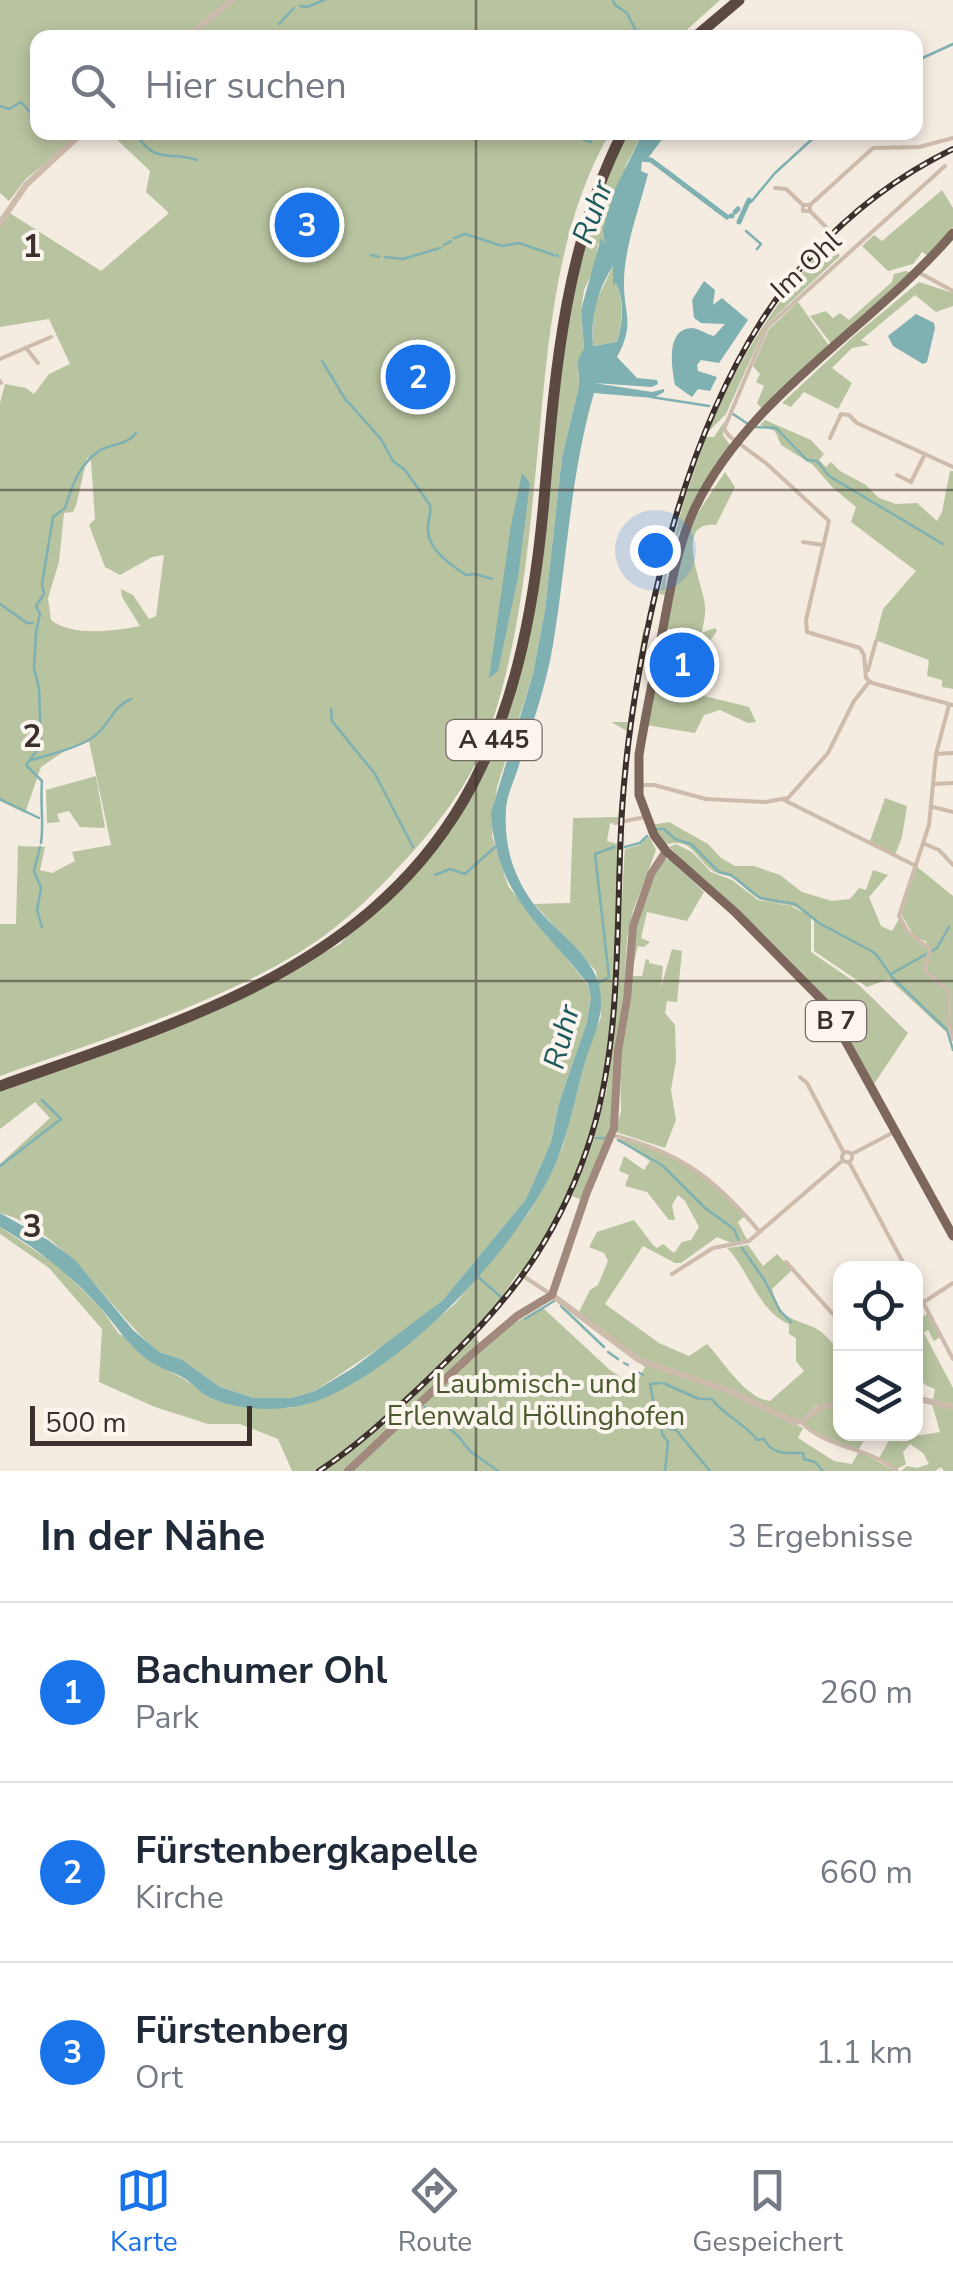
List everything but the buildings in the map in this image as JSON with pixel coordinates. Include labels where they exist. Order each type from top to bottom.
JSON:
[{"type":"highway","points":[[698,30],[730,0]]},
{"type":"highway","points":[[700,30],[739,0]]},
{"type":"highway","name":"A 445","points":[[0,1083],[188,1011],[284,964],[327,938],[374,900],[400,876],[452,810],[493,729],[515,657],[530,579],[550,375],[564,282],[585,205],[615,140]]},
{"type":"main road","name":"B 7","points":[[953,234],[923,275],[908,282],[790,386],[738,443],[701,497],[680,548],[638,755],[638,786],[645,817],[663,855],[736,913],[824,1002],[888,1116],[892,1134],[953,1236]]},
{"type":"main road","points":[[348,1471],[472,1354],[517,1316],[552,1295],[587,1192],[612,1135],[632,926],[639,902],[663,855]]},
{"type":"street","points":[[196,30],[232,0]]},
{"type":"street","points":[[808,207],[873,148],[935,144],[953,138]]},
{"type":"street","points":[[0,224],[26,185],[74,140]]},
{"type":"street","name":"Im Ohl","points":[[738,443],[724,429],[767,328],[946,166]]},
{"type":"street","points":[[775,188],[786,189],[826,227]]},
{"type":"street","points":[[923,275],[953,291]]},
{"type":"street","points":[[0,359],[51,337]]},
{"type":"street","points":[[26,348],[38,363]]},
{"type":"street","points":[[830,438],[841,414],[849,415],[857,423],[953,467]]},
{"type":"street","points":[[738,443],[829,520],[806,630],[815,637],[860,648],[870,682],[951,705],[936,754],[932,807],[924,843],[900,918],[911,935],[929,947],[931,954],[924,970],[948,989],[953,1039]]},
{"type":"street","points":[[898,476],[911,482],[924,456]]},
{"type":"street","points":[[803,542],[824,545]]},
{"type":"street","points":[[865,672],[876,641]]},
{"type":"street","points":[[784,800],[828,752],[854,701],[870,682]]},
{"type":"street","points":[[936,754],[953,753]]},
{"type":"street","points":[[932,784],[953,784]]},
{"type":"street","points":[[638,786],[654,785],[706,799],[784,800],[916,866]]},
{"type":"street","points":[[932,807],[953,812]]},
{"type":"street","points":[[616,823],[645,817]]},
{"type":"street","points":[[924,843],[939,850],[953,865]]},
{"type":"street","points":[[800,1077],[808,1083],[902,1261]]},
{"type":"street","points":[[672,1274],[713,1248],[742,1245],[852,1154],[892,1134]]},
{"type":"street","points":[[612,1135],[658,1148],[677,1158],[724,1192],[760,1232]]},
{"type":"street","points":[[844,1152],[852,1154]]},
{"type":"street","points":[[786,1262],[833,1314]]},
{"type":"street","points":[[520,1274],[639,1360],[800,1422],[814,1433],[852,1446],[897,1471]]},
{"type":"street","points":[[923,1300],[953,1284]]},
{"type":"street","points":[[923,1303],[953,1359]]},
{"type":"street","points":[[923,1400],[953,1407]]},
{"type":"street","points":[[800,1422],[817,1408],[833,1405]]},
{"type":"green space","points":[[0,0],[228,0],[192,30],[30,30],[30,140],[73,140],[26,179],[9,201],[0,193]]},
{"type":"green space","points":[[234,0],[720,0],[687,30],[198,30]]},
{"type":"green space","points":[[117,140],[606,140],[577,206],[558,286],[526,561],[506,673],[484,745],[455,798],[418,846],[377,889],[333,929],[300,952],[192,1006],[0,1076],[0,924],[16,924],[18,846],[45,847],[40,870],[52,873],[75,861],[72,852],[111,845],[89,741],[72,746],[41,767],[25,813],[0,801],[0,403],[5,384],[26,388],[34,394],[49,374],[70,364],[49,319],[0,327],[0,223],[8,212],[101,271],[169,213],[146,192],[150,171]],"holes":[[[87,458],[91,460],[95,519],[89,525],[105,567],[120,575],[152,557],[164,555],[156,616],[149,619],[133,595],[121,589],[140,626],[82,631],[51,620],[48,598],[59,562],[64,513],[73,512],[76,506]]]},
{"type":"green space","name":"Laubmisch- und Erlenwald Höllinghofen","points":[[624,140],[639,140],[626,165],[602,256],[598,242],[596,264],[584,290],[584,348],[562,457],[545,610],[533,674],[497,787],[492,836],[508,886],[588,985],[591,998],[551,1142],[526,1199],[443,1300],[315,1391],[291,1398],[254,1398],[220,1387],[181,1359],[159,1352],[150,1361],[214,1400],[261,1408],[290,1408],[348,1385],[397,1352],[455,1304],[528,1214],[563,1146],[589,1046],[601,1017],[596,971],[534,904],[570,903],[573,818],[618,817],[627,731],[611,722],[628,722],[646,630],[620,820],[610,824],[607,841],[617,844],[621,824],[612,1002],[595,1111],[555,1219],[522,1274],[518,1273],[504,1294],[507,1296],[472,1336],[480,1343],[542,1307],[610,1370],[635,1386],[645,1367],[578,1314],[590,1290],[598,1285],[608,1261],[604,1253],[589,1247],[597,1232],[634,1220],[653,1245],[657,1248],[663,1244],[674,1253],[682,1242],[691,1240],[699,1227],[678,1195],[672,1205],[675,1220],[669,1220],[647,1192],[625,1186],[629,1175],[619,1171],[624,1156],[644,1170],[650,1161],[617,1139],[635,1142],[671,1156],[719,1189],[745,1216],[738,1222],[747,1240],[734,1244],[717,1237],[681,1263],[643,1246],[605,1304],[659,1343],[689,1356],[707,1344],[744,1387],[770,1401],[804,1371],[796,1361],[796,1338],[789,1334],[789,1324],[769,1310],[727,1248],[748,1245],[763,1266],[777,1254],[792,1270],[772,1289],[780,1308],[789,1317],[820,1331],[833,1344],[833,1404],[817,1405],[801,1420],[781,1417],[803,1428],[798,1438],[834,1461],[852,1464],[859,1451],[895,1471],[292,1471],[278,1439],[240,1424],[208,1424],[155,1407],[99,1382],[102,1329],[49,1268],[0,1234],[0,1227],[58,1266],[100,1307],[119,1334],[157,1351],[65,1253],[23,1222],[0,1213],[0,1164],[50,1118],[35,1102],[0,1129],[0,1089],[249,994],[340,944],[451,831],[494,752],[515,692],[534,616],[563,348],[576,269],[607,174]]},
{"type":"green space","points":[[942,190],[953,208],[953,227],[928,256],[922,252],[913,264],[888,271],[862,246],[874,235],[882,241]]},
{"type":"green space","points":[[829,241],[840,256],[766,325],[726,414],[708,432],[760,331]]},
{"type":"green space","points":[[614,264],[613,283],[619,290],[622,312],[617,342],[592,346],[594,306]]},
{"type":"green space","points":[[912,273],[832,345],[810,316],[826,311],[833,318],[840,313],[849,320],[892,282],[894,274]]},
{"type":"green space","points":[[919,282],[953,293],[953,306],[936,312],[915,295],[861,340],[869,345],[852,348],[832,368],[852,383],[838,409],[804,392],[791,407],[782,403],[854,336]]},
{"type":"green space","points":[[798,302],[830,347],[763,410],[757,403],[764,386],[756,382],[760,374],[753,366],[769,329]]},
{"type":"green space","points":[[765,420],[811,440],[824,454],[819,460],[826,467],[831,462],[879,498],[896,504],[917,503],[937,521],[953,471],[953,689],[942,687],[942,680],[927,676],[929,660],[875,640],[883,609],[916,571],[851,522],[856,507],[813,465],[781,445],[775,431],[760,425]]},
{"type":"green space","points":[[724,422],[723,435],[730,445],[678,534],[665,595],[659,594],[706,437],[714,437]]},
{"type":"green space","points":[[725,472],[735,487],[716,525],[695,533],[693,544],[705,607],[702,632],[666,629],[685,543],[697,514]]},
{"type":"green space","points":[[715,628],[717,631],[704,649],[704,696],[749,707],[756,722],[748,723],[720,710],[704,715],[695,733],[646,725],[664,632],[696,635]]},
{"type":"green space","points":[[96,776],[105,828],[80,827],[69,811],[57,814],[60,822],[47,823],[46,790]]},
{"type":"green space","points":[[885,798],[907,806],[895,855],[869,844]]},
{"type":"green space","points":[[669,822],[708,844],[735,866],[754,866],[780,875],[802,892],[832,901],[850,899],[859,888],[866,890],[873,870],[888,875],[869,897],[881,926],[892,931],[899,919],[908,934],[925,945],[927,942],[914,936],[901,914],[916,866],[953,896],[953,1037],[949,1028],[945,1031],[889,979],[867,987],[814,951],[811,917],[811,952],[859,985],[908,1033],[874,1084],[826,1000],[669,847],[676,844],[692,852],[711,872],[732,880],[758,900],[791,906],[811,916],[796,907],[758,898],[733,878],[710,869],[689,847],[675,843],[665,845],[652,825]]},
{"type":"green space","points":[[626,826],[625,849],[640,845],[649,836],[656,850],[627,939],[614,1058],[616,1104],[609,1135],[582,1200],[572,1196],[591,1148],[607,1089],[616,1008]]},
{"type":"green space","points":[[665,859],[670,859],[704,892],[687,921],[647,912],[641,938],[650,942],[638,946],[631,974],[642,898]]},
{"type":"green space","points":[[672,949],[682,951],[677,1002],[667,1001],[665,1013],[675,1025],[676,1061],[671,1090],[676,1120],[665,1148],[616,1132],[621,1111],[620,1059],[631,976],[642,976],[646,959],[649,960],[663,966],[661,987]]},
{"type":"green space","points":[[927,1314],[940,1337],[934,1341],[928,1330],[924,1333],[953,1388],[953,1404],[933,1400],[935,1389],[923,1383],[923,1316]]},
{"type":"green space","points":[[932,1404],[953,1408],[953,1471],[941,1467],[935,1471],[901,1471],[907,1466],[929,1464],[923,1453],[910,1444],[903,1452],[906,1464],[897,1469],[879,1458],[889,1441],[923,1441],[923,1435],[940,1432]]},
{"type":"green space","points":[[833,1407],[833,1441],[803,1425],[817,1410]]},
{"type":"green space","points":[[834,1441],[864,1441],[859,1449]]},
{"type":"water","points":[[640,140],[662,140],[642,160],[641,171],[648,174],[627,254],[627,326],[617,357],[637,378],[657,380],[658,384],[652,387],[594,383],[664,392],[653,398],[594,393],[574,487],[550,660],[506,809],[508,847],[520,881],[543,915],[587,960],[600,987],[599,1018],[565,1137],[548,1180],[506,1243],[450,1306],[387,1361],[322,1399],[297,1406],[255,1408],[215,1400],[141,1355],[75,1282],[0,1227],[0,1213],[75,1260],[133,1330],[159,1352],[181,1359],[220,1387],[254,1398],[291,1398],[315,1391],[353,1368],[443,1300],[526,1199],[551,1142],[591,998],[588,984],[511,888],[495,842],[491,813],[533,674],[545,610],[562,457],[579,386],[578,360],[584,348],[581,310],[601,238],[605,244],[603,229],[615,189]],"holes":[[[613,266],[613,285],[616,283],[622,305],[617,342],[593,346],[596,304]]]},
{"type":"water","points":[[704,281],[715,290],[713,305],[722,298],[748,320],[719,363],[701,360],[697,365],[698,371],[717,377],[710,391],[698,389],[692,397],[675,385],[672,360],[677,335],[694,328],[714,336],[725,324],[701,323],[694,318],[692,300]]},
{"type":"water","points":[[916,314],[934,323],[935,328],[927,362],[923,364],[893,346],[888,336]]},
{"type":"water","points":[[522,473],[530,483],[518,577],[498,671],[489,678],[511,525]]},
{"type":"waterway","points":[[300,6],[324,0]]},
{"type":"waterway","points":[[613,0],[627,13],[636,30]]},
{"type":"waterway","points":[[279,24],[294,8]]},
{"type":"waterway","points":[[923,58],[953,44]]},
{"type":"waterway","points":[[0,106],[9,109],[21,102],[30,112]]},
{"type":"waterway","points":[[140,140],[158,154],[197,160]]},
{"type":"waterway","points":[[585,140],[591,142]]},
{"type":"waterway","points":[[751,202],[811,140]]},
{"type":"waterway","points":[[641,159],[651,160],[727,217]]},
{"type":"waterway","points":[[739,222],[749,200]]},
{"type":"waterway","points":[[735,212],[738,209]]},
{"type":"waterway","points":[[746,231],[761,244],[757,249]]},
{"type":"waterway","points":[[454,238],[465,234],[502,246],[519,243],[554,255]]},
{"type":"waterway","points":[[444,245],[451,241]]},
{"type":"waterway","points":[[385,257],[403,259],[440,248]]},
{"type":"waterway","points":[[371,255],[379,257]]},
{"type":"waterway","points":[[322,361],[347,402]]},
{"type":"waterway","points":[[651,397],[709,406]]},
{"type":"waterway","points":[[348,402],[430,505],[428,530],[436,550],[466,575],[492,579]]},
{"type":"waterway","points":[[733,414],[748,424]]},
{"type":"waterway","points":[[755,427],[776,428],[807,460],[817,461],[829,476],[943,544]]},
{"type":"waterway","points":[[36,632],[40,614],[36,606],[44,594],[42,584],[53,517],[65,508],[86,463],[104,448],[136,433]]},
{"type":"waterway","points":[[0,604],[33,623]]},
{"type":"waterway","points":[[36,633],[34,668],[39,689],[41,745],[26,765],[42,781],[41,843]]},
{"type":"waterway","points":[[31,760],[92,738],[131,699]]},
{"type":"waterway","points":[[331,709],[332,721],[375,774],[413,847]]},
{"type":"waterway","points":[[0,799],[39,818]]},
{"type":"waterway","points":[[656,829],[664,829],[675,839],[691,844],[719,872],[731,875],[760,898],[795,904],[819,923],[875,953],[893,978],[947,1030],[953,1050]]},
{"type":"waterway","points":[[625,847],[640,843],[647,836]]},
{"type":"waterway","points":[[40,847],[34,871],[41,888],[37,910],[42,927]]},
{"type":"waterway","points":[[435,875],[450,869],[465,874],[495,847]]},
{"type":"waterway","points":[[596,984],[609,977],[595,854],[614,847]]},
{"type":"waterway","points":[[891,974],[937,948],[949,927]]},
{"type":"waterway","points":[[0,1166],[61,1119],[42,1100]]},
{"type":"waterway","points":[[596,1138],[605,1138]]},
{"type":"waterway","points":[[618,1140],[662,1165],[705,1208],[734,1229],[739,1241]]},
{"type":"waterway","points":[[742,1248],[780,1311],[791,1322]]},
{"type":"waterway","points":[[477,1276],[502,1298]]},
{"type":"waterway","points":[[525,1319],[554,1301]]},
{"type":"waterway","points":[[561,1306],[604,1347]]},
{"type":"waterway","points":[[608,1352],[618,1359]]},
{"type":"waterway","points":[[624,1363],[628,1365]]},
{"type":"waterway","points":[[638,1372],[643,1375]]},
{"type":"waterway","points":[[660,1383],[650,1384],[654,1404],[670,1429],[676,1430],[710,1471]]},
{"type":"waterway","points":[[663,1383],[699,1399],[712,1399],[757,1440],[764,1439],[780,1452],[803,1453],[804,1459],[815,1462],[823,1471]]},
{"type":"waterway","points":[[425,1407],[470,1451],[498,1471]]},
{"type":"waterway","points":[[661,1415],[662,1434],[668,1442],[665,1471]]},
{"type":"railway","points":[[319,1471],[384,1420],[474,1333],[520,1279],[573,1186],[599,1108],[607,1067],[616,982],[624,780],[642,657],[662,566],[702,438],[760,323],[798,271],[842,225],[893,184],[953,149]]},
{"type":"place","name":"Fürstenberg","points":[[307,225]]},
{"type":"place","name":"Fürstenbergkapelle","points":[[418,377]]},
{"type":"place","name":"Bachumer Ohl","points":[[682,665]]},
{"type":"water label","name":"Ruhr","points":[[593,212]]},
{"type":"water label","name":"Ruhr","points":[[562,1037]]}]
